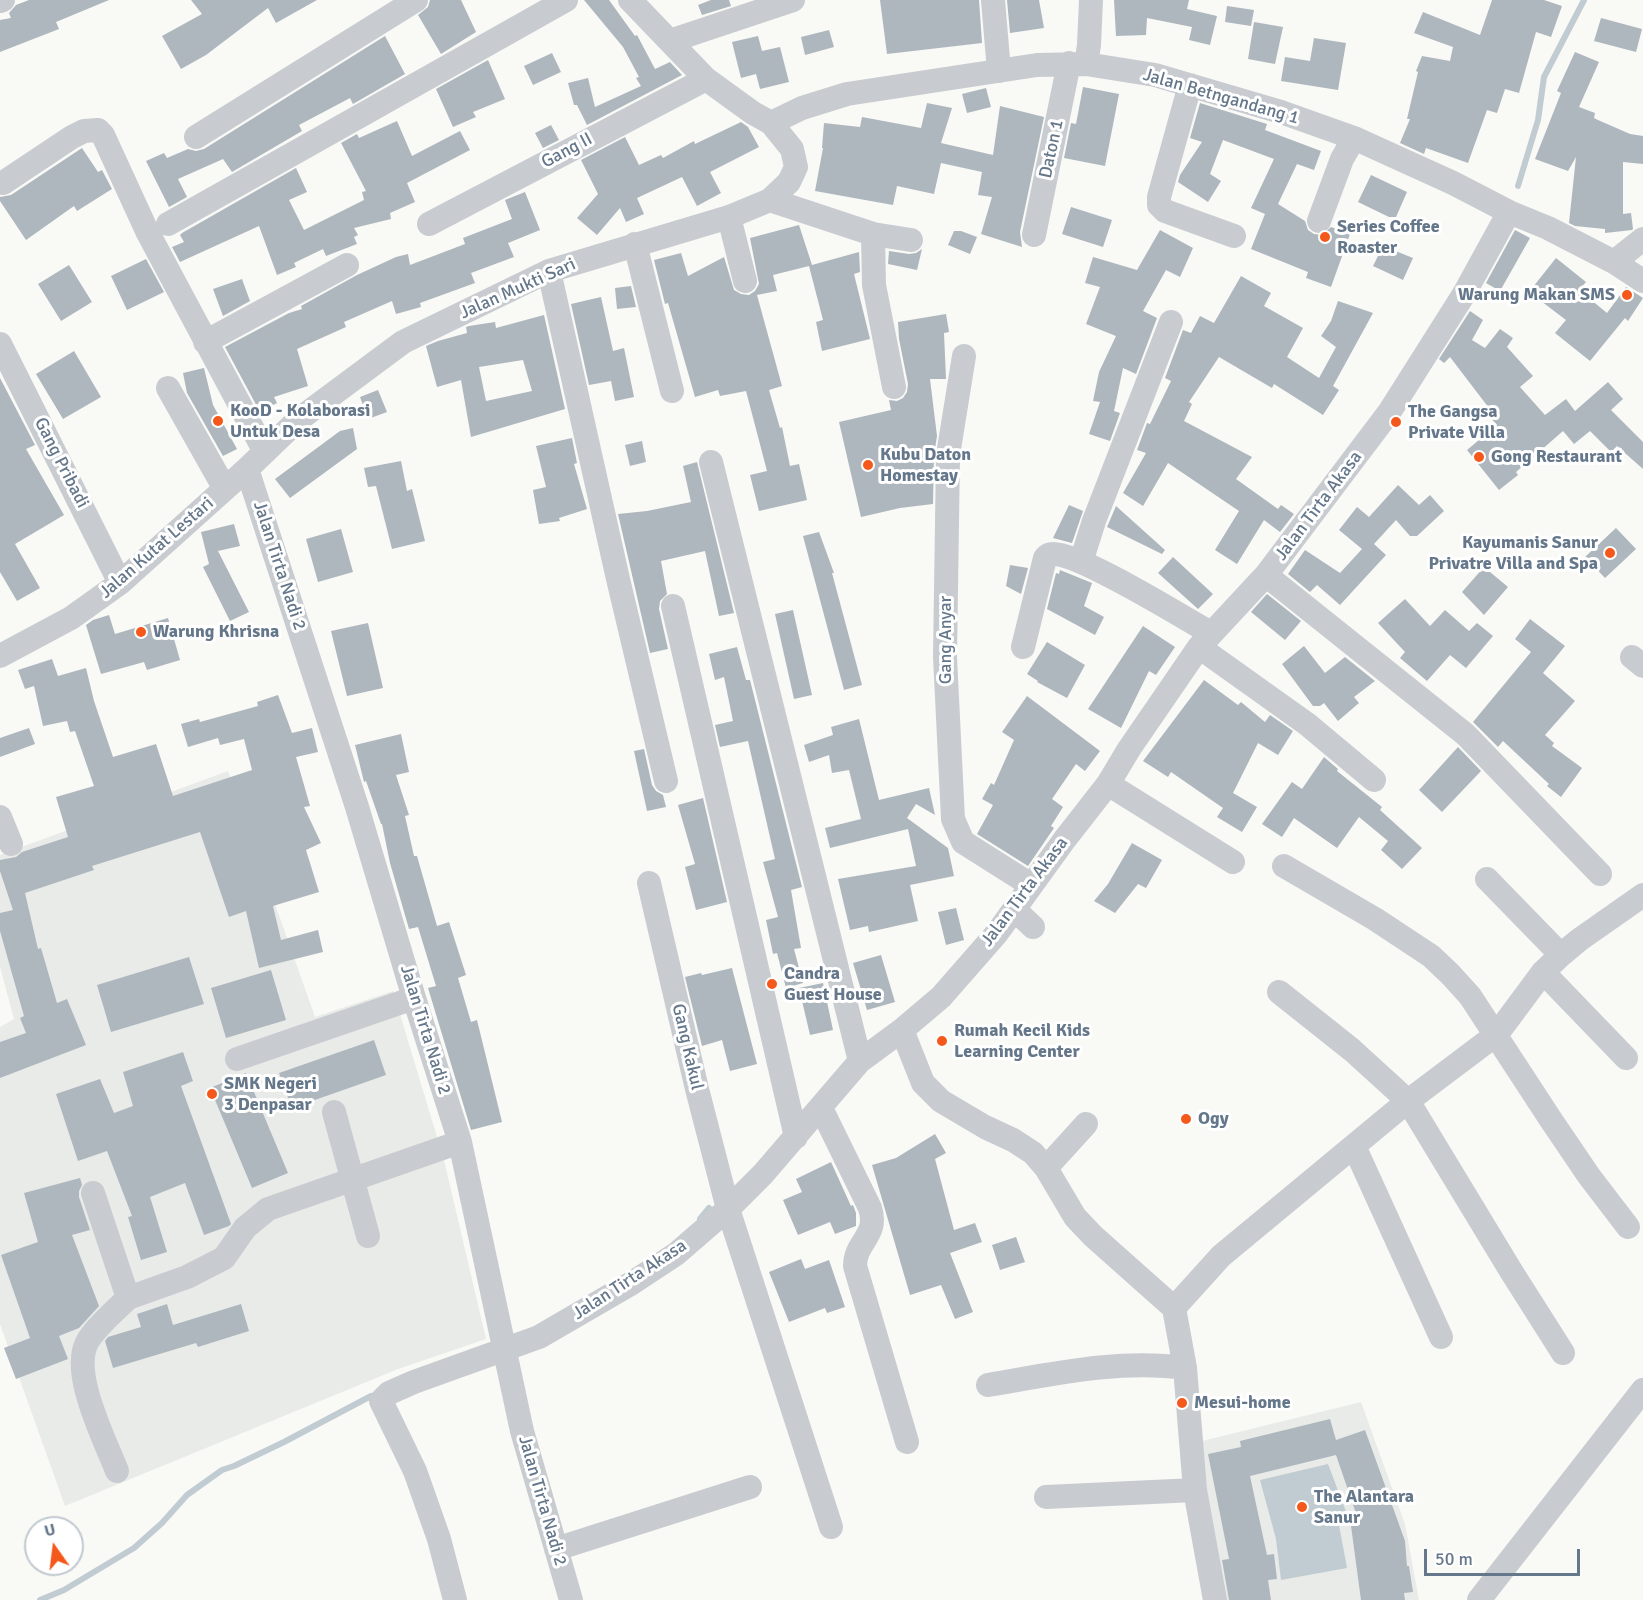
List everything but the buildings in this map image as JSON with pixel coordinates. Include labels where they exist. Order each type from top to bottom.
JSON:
[{"type":"street","points":[[196,137],[416,0]]},
{"type":"street","points":[[168,224],[566,0]]},
{"type":"street","points":[[630,0],[706,79],[753,113],[771,123]]},
{"type":"street","points":[[670,41],[793,0]]},
{"type":"street","points":[[993,0],[999,70]]},
{"type":"street","name":"Daton 1","points":[[1034,235],[1078,64],[1089,45],[1091,0]]},
{"type":"street","name":"Jalan Betngandang 1","points":[[771,123],[802,108],[847,94],[1037,65],[1078,64],[1155,75],[1281,112],[1354,138],[1453,183],[1509,212],[1548,228],[1614,262],[1643,281]]},
{"type":"street","name":"Gang II","points":[[429,224],[706,79]]},
{"type":"street","points":[[1190,85],[1159,197],[1159,205],[1165,212],[1234,236]]},
{"type":"street","name":"Jalan Mukti Sari","points":[[256,461],[298,420],[403,342],[549,271],[729,217],[770,200],[789,182],[796,166],[792,149],[771,123]]},
{"type":"street","name":"Jalan Tirta Nadi 2","points":[[3,183],[84,132],[98,130],[103,135],[147,231],[205,342],[256,461],[414,998],[460,1142],[522,1431],[571,1600]]},
{"type":"street","points":[[1319,221],[1342,159],[1354,138]]},
{"type":"street","points":[[770,200],[873,234],[911,240]]},
{"type":"street","name":"Jalan Tirta Akasa","points":[[455,1600],[439,1539],[415,1471],[381,1401],[389,1393],[414,1382],[539,1337],[632,1283],[676,1254],[728,1209],[763,1174],[860,1061],[902,1030],[940,997],[997,933],[1108,784],[1129,749],[1205,640],[1266,575],[1390,411],[1464,294],[1509,212]]},
{"type":"street","points":[[729,217],[744,280]]},
{"type":"street","points":[[873,234],[874,285],[894,387]]},
{"type":"street","points":[[1614,262],[1643,239]]},
{"type":"street","points":[[635,244],[672,391]]},
{"type":"street","points":[[205,342],[347,265]]},
{"type":"street","points":[[549,271],[666,781]]},
{"type":"street","points":[[1081,562],[1094,521],[1171,322]]},
{"type":"street","name":"Gang Pribadi","points":[[0,344],[120,583]]},
{"type":"street","name":"Gang Anyar","points":[[964,356],[948,455],[945,657],[953,819],[963,842],[1031,885]]},
{"type":"street","points":[[168,388],[225,489]]},
{"type":"street","name":"Jalan Kutat Lestari","points":[[0,656],[70,618],[120,583],[256,461]]},
{"type":"street","points":[[711,462],[860,1061]]},
{"type":"street","points":[[1023,647],[1045,558],[1053,554],[1081,562],[1205,640],[1374,780]]},
{"type":"street","points":[[1266,575],[1465,734],[1600,874]]},
{"type":"street","points":[[673,606],[796,1137]]},
{"type":"street","points":[[1108,784],[1233,862]]},
{"type":"street","points":[[0,817],[11,844]]},
{"type":"street","points":[[1284,866],[1431,956],[1470,996],[1497,1034],[1557,1130],[1628,1227]]},
{"type":"street","points":[[1487,879],[1626,1058]]},
{"type":"street","name":"Gang Kakul","points":[[649,883],[697,1089],[728,1209],[831,1527]]},
{"type":"street","points":[[1174,1308],[1221,1256],[1408,1101],[1497,1034],[1552,963],[1579,940],[1643,895]]},
{"type":"street","points":[[1014,909],[1033,927]]},
{"type":"street","points":[[1278,992],[1352,1050],[1408,1101],[1563,1353]]},
{"type":"street","points":[[237,1059],[414,998]]},
{"type":"street","points":[[902,1030],[923,1083],[941,1101],[1033,1153],[1046,1168],[1075,1217],[1093,1236],[1174,1308],[1185,1368],[1195,1490],[1215,1600]]},
{"type":"street","points":[[821,1108],[873,1217],[872,1228],[857,1254],[855,1266],[907,1442]]},
{"type":"street","points":[[334,1112],[368,1236]]},
{"type":"street","points":[[1046,1168],[1086,1124]]},
{"type":"street","points":[[117,1471],[84,1384],[81,1358],[88,1340],[128,1298],[187,1277],[224,1258],[245,1228],[268,1209],[460,1142]]},
{"type":"street","points":[[1354,1146],[1441,1336]]},
{"type":"street","points":[[93,1192],[128,1298]]},
{"type":"street","points":[[988,1385],[1082,1370],[1131,1365],[1185,1368]]},
{"type":"street","points":[[1479,1600],[1643,1390]]},
{"type":"street","points":[[556,1549],[750,1486]]},
{"type":"street","points":[[1047,1497],[1195,1490]]},
{"type":"shaded area","name":"SMK Negeri 3 Denpasar","points":[[228,771],[315,1017],[393,991],[444,1160],[486,1339],[398,1369],[65,1506],[0,1324],[0,1027],[14,1019],[0,967],[0,855]]},
{"type":"shaded area","name":"The Alantara Sanur","points":[[1361,1402],[1405,1524],[1419,1600],[1220,1600],[1198,1442]]},
{"type":"shaded area","points":[[1328,1464],[1350,1522],[1339,1525],[1347,1568],[1281,1580],[1276,1539],[1260,1480]]},
{"type":"waterway","points":[[1518,186],[1538,120],[1544,77],[1584,0]]},
{"type":"waterway","points":[[700,1219],[709,1208]]},
{"type":"waterway","points":[[40,1600],[64,1590],[134,1548],[162,1523],[187,1495],[222,1470],[284,1442],[371,1396]]},
{"type":"place","name":"Series Coffee Roaster","points":[[1325,237]]},
{"type":"place","name":"Warung Makan SMS","points":[[1627,295]]},
{"type":"place","name":"KooD - Kolaborasi Untuk Desa","points":[[218,421]]},
{"type":"place","name":"The Gangsa Private Villa","points":[[1396,422]]},
{"type":"place","name":"Gong Restaurant","points":[[1479,457]]},
{"type":"place","name":"Kubu Daton Homestay","points":[[868,465]]},
{"type":"place","name":"Kayumanis Sanur Privatre Villa and Spa","points":[[1610,553]]},
{"type":"place","name":"Warung Khrisna","points":[[141,632]]},
{"type":"place","name":"Candra Guest House","points":[[772,984]]},
{"type":"place","name":"Rumah Kecil Kids Learning Center","points":[[942,1041]]},
{"type":"place","name":"SMK Negeri 3 Denpasar","points":[[212,1094]]},
{"type":"place","name":"Ogy","points":[[1186,1119]]},
{"type":"place","name":"Mesui-home","points":[[1182,1403]]},
{"type":"place","name":"The Alantara Sanur","points":[[1302,1507]]}]
